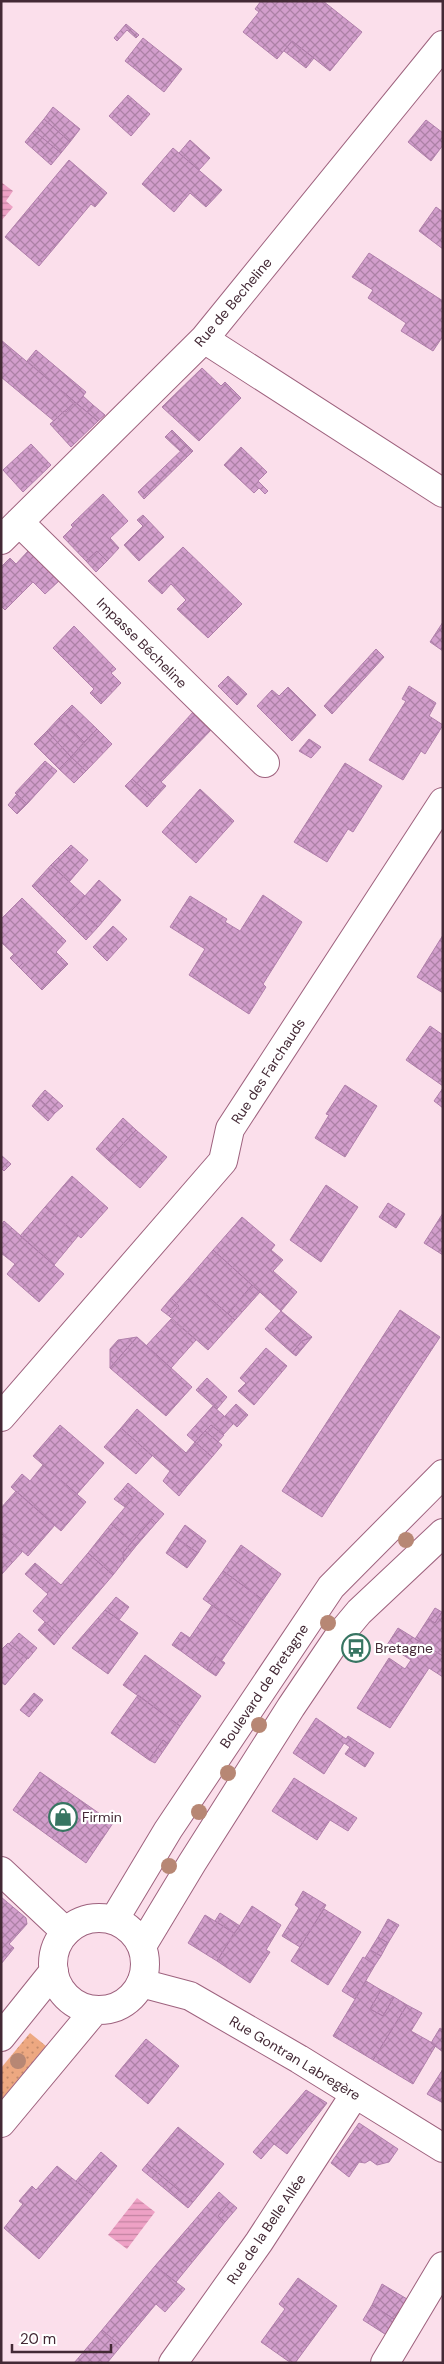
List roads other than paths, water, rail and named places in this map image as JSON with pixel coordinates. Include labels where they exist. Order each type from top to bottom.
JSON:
[{"type":"street","name":"Rue de Becheline","points":[[10,531],[204,339],[443,45]]},
{"type":"street","points":[[204,339],[443,493]]},
{"type":"street","name":"Impasse Bécheline","points":[[10,531],[265,764]]},
{"type":"street","name":"Rue des Farchauds","points":[[1,1417],[223,1161],[230,1130],[443,802]]},
{"type":"street","name":"Boulevard de Bretagne","points":[[114,1920],[168,1830],[331,1587],[443,1474]]},
{"type":"street","points":[[142,1946],[275,1732],[339,1636],[359,1612],[443,1533]]},
{"type":"street","points":[[1,1871],[66,1932]]},
{"type":"street","points":[[88,1919],[114,1920],[125,1926],[135,1935],[142,1946],[145,1972],[141,1984],[133,1995],[122,2003],[95,2010],[81,2006],[68,1998],[59,1985],[54,1971],[56,1950],[66,1932],[76,1924],[88,1919]]},
{"type":"street","points":[[1,2037],[54,1971]]},
{"type":"street","name":"Rue Gontran Labregère","points":[[141,1984],[190,1996],[443,2148]]},
{"type":"street","points":[[1,2124],[95,2010]]},
{"type":"street","name":"Rue de la Belle Allée","points":[[173,2363],[259,2242],[356,2094]]},
{"type":"street","points":[[385,2363],[443,2266]]},
{"type":"place","name":"Bretagne","points":[[356,1648]]},
{"type":"place","name":"Firmin","points":[[63,1817]]}]
